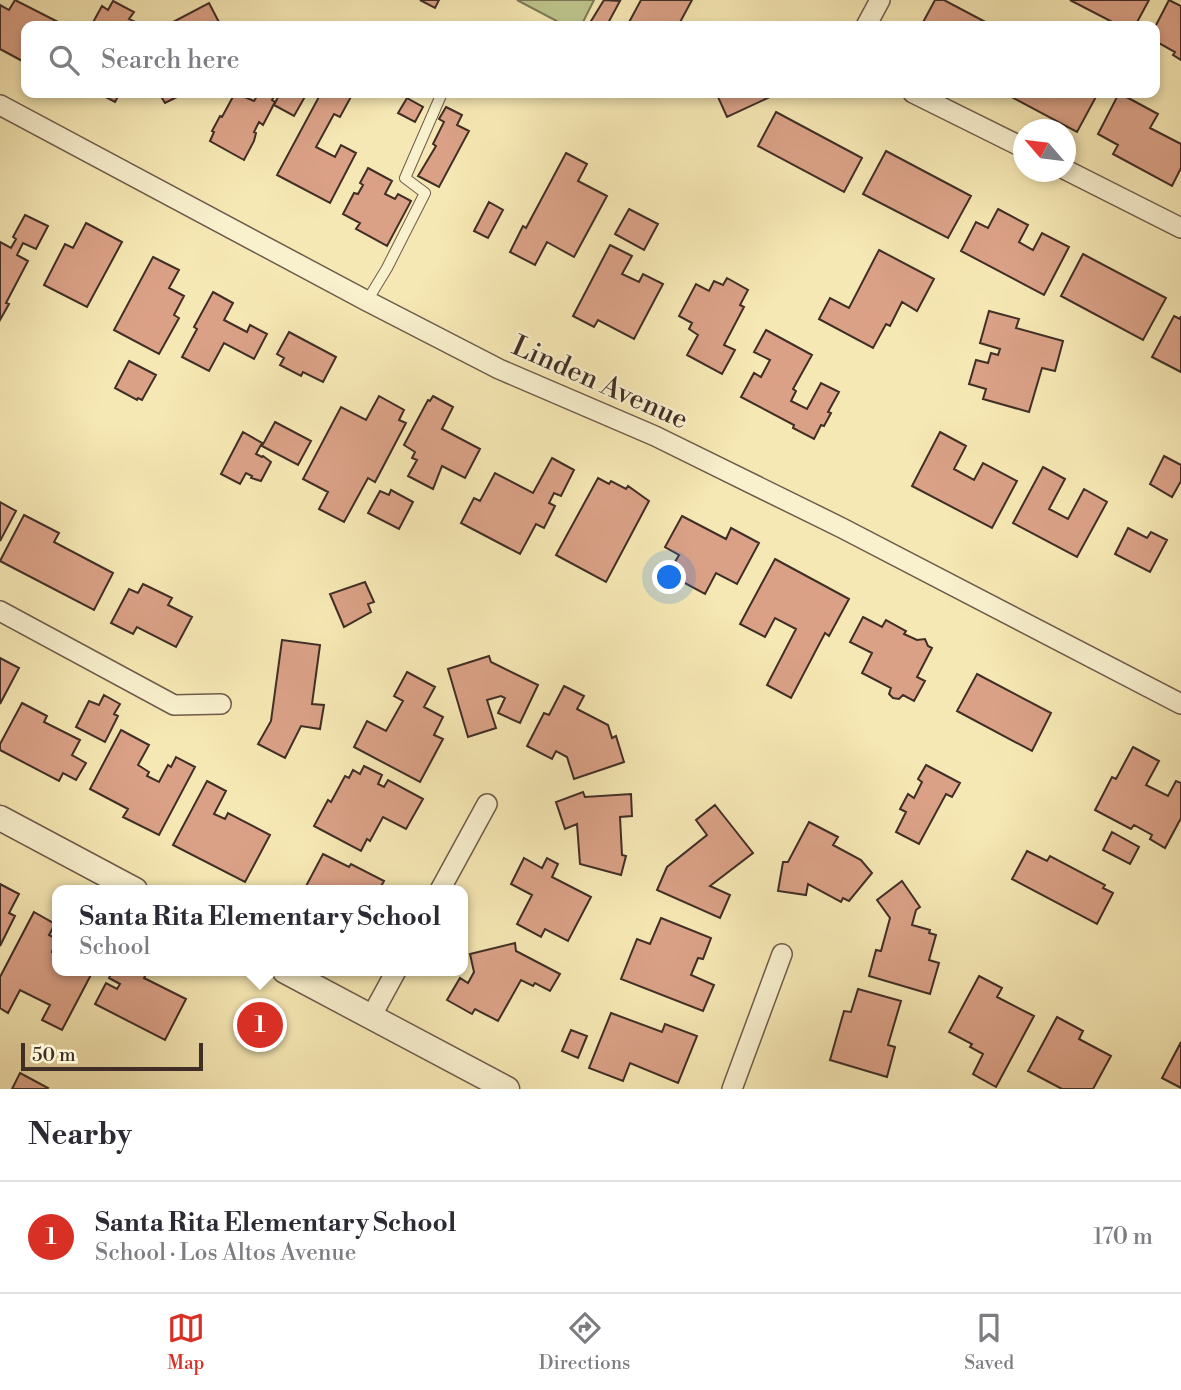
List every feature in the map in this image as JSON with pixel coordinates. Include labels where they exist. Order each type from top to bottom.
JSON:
[{"type":"street","points":[[869,21],[880,0]]},
{"type":"street","points":[[923,98],[1013,143]]},
{"type":"street","name":"Linden Avenue","points":[[0,104],[499,369],[655,436],[842,528],[1181,704]]},
{"type":"street","points":[[1076,175],[1181,228]]},
{"type":"street","points":[[0,611],[174,705],[221,704]]},
{"type":"street","points":[[443,885],[487,804]]},
{"type":"street","points":[[0,818],[126,885]]},
{"type":"street","points":[[732,1089],[782,954]]},
{"type":"street","points":[[294,976],[506,1089]]},
{"type":"street","points":[[370,1017],[393,976]]},
{"type":"lane","points":[[367,301],[425,193],[405,178],[440,98]]},
{"type":"green space","points":[[517,0],[594,0],[584,21],[557,21]]},
{"type":"building","points":[[15,0],[56,21],[21,21],[21,60],[0,49],[0,5],[9,10]]},
{"type":"building","points":[[420,0],[439,0],[435,8]]},
{"type":"building","points":[[604,0],[620,1],[609,21],[591,21]]},
{"type":"building","points":[[641,0],[692,0],[681,21],[630,21]]},
{"type":"building","points":[[935,0],[944,0],[984,21],[924,21]]},
{"type":"building","points":[[1070,0],[1149,0],[1138,21],[1110,21]]},
{"type":"building","points":[[1169,0],[1181,6],[1181,60],[1173,55],[1175,52],[1160,44],[1158,21]]},
{"type":"building","points":[[113,1],[134,12],[129,19],[133,21],[94,21],[102,6],[108,10]]},
{"type":"building","points":[[209,3],[218,21],[175,21]]},
{"type":"building","points":[[162,98],[175,98],[165,103]]},
{"type":"building","points":[[232,98],[254,101],[256,98],[273,98],[275,102],[263,125],[259,122],[254,132],[254,141],[244,160],[210,141],[214,132],[212,131],[220,116],[222,117]]},
{"type":"building","points":[[278,98],[304,98],[294,116],[274,105]]},
{"type":"building","points":[[318,98],[350,98],[340,117],[334,114],[316,147],[335,157],[341,145],[356,153],[330,203],[277,175]]},
{"type":"building","points":[[407,98],[423,107],[415,122],[398,113]]},
{"type":"building","points":[[718,98],[768,98],[727,117]]},
{"type":"building","points":[[1013,98],[1095,98],[1077,132],[1076,119],[1053,119]]},
{"type":"building","points":[[1116,98],[1128,98],[1158,114],[1150,128],[1181,144],[1181,168],[1172,186],[1113,154],[1118,145],[1098,134]]},
{"type":"building","points":[[446,107],[462,115],[457,125],[469,131],[439,187],[418,176],[436,146],[433,144],[444,122],[439,119]]},
{"type":"building","points":[[776,112],[862,158],[844,192],[758,146]]},
{"type":"building","points":[[886,151],[971,196],[948,238],[863,194]]},
{"type":"building","points":[[566,153],[587,164],[578,181],[607,196],[574,257],[547,242],[535,265],[510,252],[523,226],[526,228]]},
{"type":"building","points":[[368,168],[392,181],[385,194],[395,199],[398,194],[411,201],[387,246],[356,229],[360,223],[343,214],[354,193],[358,194],[363,185],[360,183]]},
{"type":"building","points":[[489,202],[503,210],[488,238],[474,231]]},
{"type":"building","points":[[629,209],[658,224],[644,250],[615,234]]},
{"type":"building","points":[[998,209],[1028,225],[1019,242],[1033,250],[1042,233],[1069,247],[1044,295],[961,251],[976,222],[988,228]]},
{"type":"building","points":[[25,215],[48,226],[36,249],[23,243],[17,255],[28,261],[0,320],[0,242],[11,248],[16,239],[13,237]]},
{"type":"building","points":[[86,223],[122,242],[87,307],[44,285],[65,244],[73,248]]},
{"type":"building","points":[[610,245],[632,256],[622,274],[639,282],[643,274],[663,284],[634,339],[598,320],[594,327],[573,316]]},
{"type":"building","points":[[879,250],[934,279],[917,311],[902,302],[890,326],[886,324],[873,348],[819,319],[830,298],[849,308]]},
{"type":"building","points":[[1083,254],[1166,298],[1143,340],[1061,296]]},
{"type":"building","points":[[153,257],[179,270],[169,288],[184,296],[174,315],[179,318],[159,354],[114,330]]},
{"type":"building","points":[[727,278],[748,290],[740,305],[744,307],[724,345],[735,350],[722,374],[687,355],[698,335],[689,329],[692,323],[679,316],[696,284],[709,291],[714,281],[723,285]]},
{"type":"building","points":[[213,292],[233,303],[224,320],[247,332],[250,325],[267,334],[254,359],[224,343],[209,371],[182,357]]},
{"type":"building","points":[[989,311],[1019,319],[1016,328],[1063,341],[1055,371],[1042,368],[1029,412],[983,399],[986,389],[969,384],[976,360],[988,363],[991,353],[998,355],[1000,349],[980,343]]},
{"type":"building","points":[[1174,316],[1180,319],[1181,316],[1181,372],[1152,357]]},
{"type":"building","points":[[766,330],[812,355],[793,389],[796,391],[791,401],[807,409],[821,383],[839,392],[828,412],[831,413],[814,439],[793,428],[794,425],[741,397],[754,373],[761,377],[770,360],[754,352]]},
{"type":"building","points":[[289,332],[336,357],[323,382],[303,372],[301,376],[280,365],[284,358],[277,354]]},
{"type":"building","points":[[129,361],[156,375],[142,400],[115,388]]},
{"type":"building","points":[[379,396],[404,410],[399,420],[406,423],[375,482],[368,478],[344,522],[319,509],[328,492],[303,479],[341,407],[366,420]]},
{"type":"building","points":[[433,396],[453,407],[442,429],[480,449],[465,478],[442,466],[433,489],[408,476],[417,460],[412,458],[415,452],[404,445],[428,400]]},
{"type":"building","points":[[275,422],[311,441],[298,465],[262,446]]},
{"type":"building","points":[[243,432],[262,443],[256,454],[271,462],[261,481],[246,473],[240,484],[221,474]]},
{"type":"building","points":[[940,432],[966,446],[954,469],[974,480],[983,463],[1017,481],[992,528],[912,486]]},
{"type":"building","points":[[1164,456],[1181,465],[1181,481],[1172,497],[1150,484]]},
{"type":"building","points":[[552,458],[574,470],[561,496],[554,493],[549,503],[555,506],[544,528],[536,524],[520,554],[461,523],[474,498],[480,501],[495,473],[533,493]]},
{"type":"building","points":[[1043,467],[1065,479],[1049,509],[1068,519],[1084,489],[1107,502],[1077,557],[1013,523]]},
{"type":"building","points":[[598,478],[626,489],[628,486],[649,501],[606,582],[556,555]]},
{"type":"building","points":[[391,490],[413,502],[399,529],[368,513],[380,491],[389,495]]},
{"type":"building","points":[[0,502],[16,511],[0,541]]},
{"type":"building","points":[[24,515],[59,533],[54,542],[113,573],[94,610],[0,561]]},
{"type":"building","points":[[682,516],[726,539],[731,528],[759,543],[737,584],[716,573],[705,594],[668,574],[679,555],[665,547]]},
{"type":"building","points":[[1128,528],[1147,538],[1151,532],[1167,540],[1150,572],[1115,554]]},
{"type":"building","points":[[775,559],[849,599],[829,636],[825,633],[791,698],[767,685],[796,629],[775,618],[765,637],[740,624]]},
{"type":"building","points":[[365,582],[374,602],[368,604],[371,612],[344,627],[330,594]]},
{"type":"building","points":[[143,584],[172,598],[168,605],[192,617],[176,647],[137,627],[133,634],[111,623],[129,589],[138,593]]},
{"type":"building","points":[[863,617],[882,627],[886,620],[906,631],[904,634],[917,640],[925,639],[932,648],[917,677],[925,681],[914,701],[903,695],[899,699],[893,698],[889,694],[891,688],[862,673],[872,653],[850,642]]},
{"type":"building","points":[[282,640],[320,645],[312,704],[324,705],[320,729],[301,726],[285,758],[258,744],[271,721]]},
{"type":"building","points":[[489,656],[491,662],[538,685],[520,723],[498,713],[505,698],[501,696],[487,700],[496,728],[468,737],[448,669]]},
{"type":"building","points":[[0,658],[19,668],[0,704]]},
{"type":"building","points":[[407,672],[435,687],[424,707],[443,717],[434,735],[443,739],[420,782],[354,747],[367,721],[386,731],[403,701],[394,696]]},
{"type":"building","points":[[977,674],[1051,713],[1032,751],[957,711]]},
{"type":"building","points":[[564,686],[584,696],[577,709],[608,725],[612,738],[616,736],[624,762],[574,779],[567,757],[556,751],[552,759],[527,746],[544,713],[549,715]]},
{"type":"building","points":[[104,695],[120,704],[114,714],[118,716],[105,742],[76,727],[89,701],[99,705]]},
{"type":"building","points":[[22,703],[47,716],[44,722],[80,740],[72,755],[86,763],[76,780],[63,773],[59,781],[0,750],[0,744]]},
{"type":"building","points":[[121,730],[149,745],[138,765],[149,772],[147,776],[159,782],[168,765],[171,767],[176,757],[195,767],[159,835],[123,817],[128,809],[90,789]]},
{"type":"building","points":[[1133,747],[1159,761],[1146,785],[1168,796],[1176,781],[1181,783],[1181,818],[1165,848],[1150,839],[1152,835],[1134,825],[1131,829],[1095,810],[1112,777],[1116,779]]},
{"type":"building","points":[[926,765],[960,783],[952,797],[946,794],[919,844],[896,832],[906,812],[900,809],[908,794],[914,798],[922,782],[918,779]]},
{"type":"building","points":[[364,766],[382,775],[378,784],[384,787],[388,780],[423,799],[406,829],[383,817],[370,841],[367,839],[361,851],[314,826],[345,776],[349,778],[353,770],[360,774]]},
{"type":"building","points":[[207,781],[226,791],[214,814],[225,819],[228,813],[270,835],[245,882],[173,845]]},
{"type":"building","points":[[583,792],[585,797],[631,794],[632,816],[620,817],[622,855],[626,856],[621,875],[580,864],[577,824],[565,829],[556,802]]},
{"type":"building","points":[[715,805],[753,853],[710,886],[730,895],[720,918],[657,890],[667,867],[707,835],[696,820]]},
{"type":"building","points":[[809,822],[838,837],[833,845],[861,860],[872,873],[849,901],[843,898],[841,902],[808,884],[806,895],[778,891],[783,862],[788,862]]},
{"type":"building","points":[[1112,832],[1139,847],[1130,864],[1103,850]]},
{"type":"building","points":[[1027,851],[1047,861],[1050,856],[1105,885],[1103,888],[1113,893],[1097,924],[1012,879]]},
{"type":"building","points":[[323,854],[349,867],[351,864],[384,881],[382,885],[307,885]]},
{"type":"building","points":[[524,858],[542,868],[547,858],[558,864],[552,877],[591,897],[568,941],[545,929],[541,937],[517,924],[532,895],[511,884]]},
{"type":"building","points":[[902,881],[920,907],[916,910],[912,925],[930,930],[929,933],[936,935],[929,960],[939,963],[930,994],[869,976],[876,950],[881,951],[890,918],[877,900]]},
{"type":"building","points":[[0,884],[19,894],[9,913],[15,916],[0,946]]},
{"type":"building","points":[[34,912],[52,922],[49,935],[52,936],[52,976],[90,976],[62,1030],[42,1020],[50,1005],[20,990],[8,1013],[0,1008],[0,977]]},
{"type":"building","points":[[661,918],[711,938],[703,959],[698,958],[691,975],[714,985],[703,1011],[621,979],[637,939],[650,944]]},
{"type":"building","points":[[515,943],[516,951],[560,974],[550,991],[535,983],[533,986],[521,980],[498,1021],[475,1009],[472,1014],[447,1000],[460,978],[468,983],[474,972],[470,954]]},
{"type":"building","points":[[145,976],[144,978],[186,999],[165,1040],[95,1004],[106,983],[117,989],[120,984],[109,978]]},
{"type":"building","points":[[979,976],[1002,988],[997,997],[1034,1016],[996,1087],[973,1074],[983,1054],[970,1047],[972,1044],[949,1032]]},
{"type":"building","points":[[858,989],[901,1001],[888,1045],[895,1047],[887,1077],[830,1060],[844,1011],[851,1012]]},
{"type":"building","points":[[611,1013],[662,1032],[665,1024],[697,1036],[678,1083],[630,1063],[623,1081],[589,1068]]},
{"type":"building","points":[[1057,1017],[1083,1031],[1079,1039],[1111,1056],[1093,1089],[1062,1089],[1028,1071]]},
{"type":"building","points":[[571,1030],[587,1036],[578,1058],[562,1051]]},
{"type":"building","points":[[1181,1042],[1181,1088],[1162,1078]]},
{"type":"building","points":[[20,1073],[48,1088],[12,1089]]},
{"type":"place","name":"Santa Rita Elementary School","points":[[260,1025]]}]
